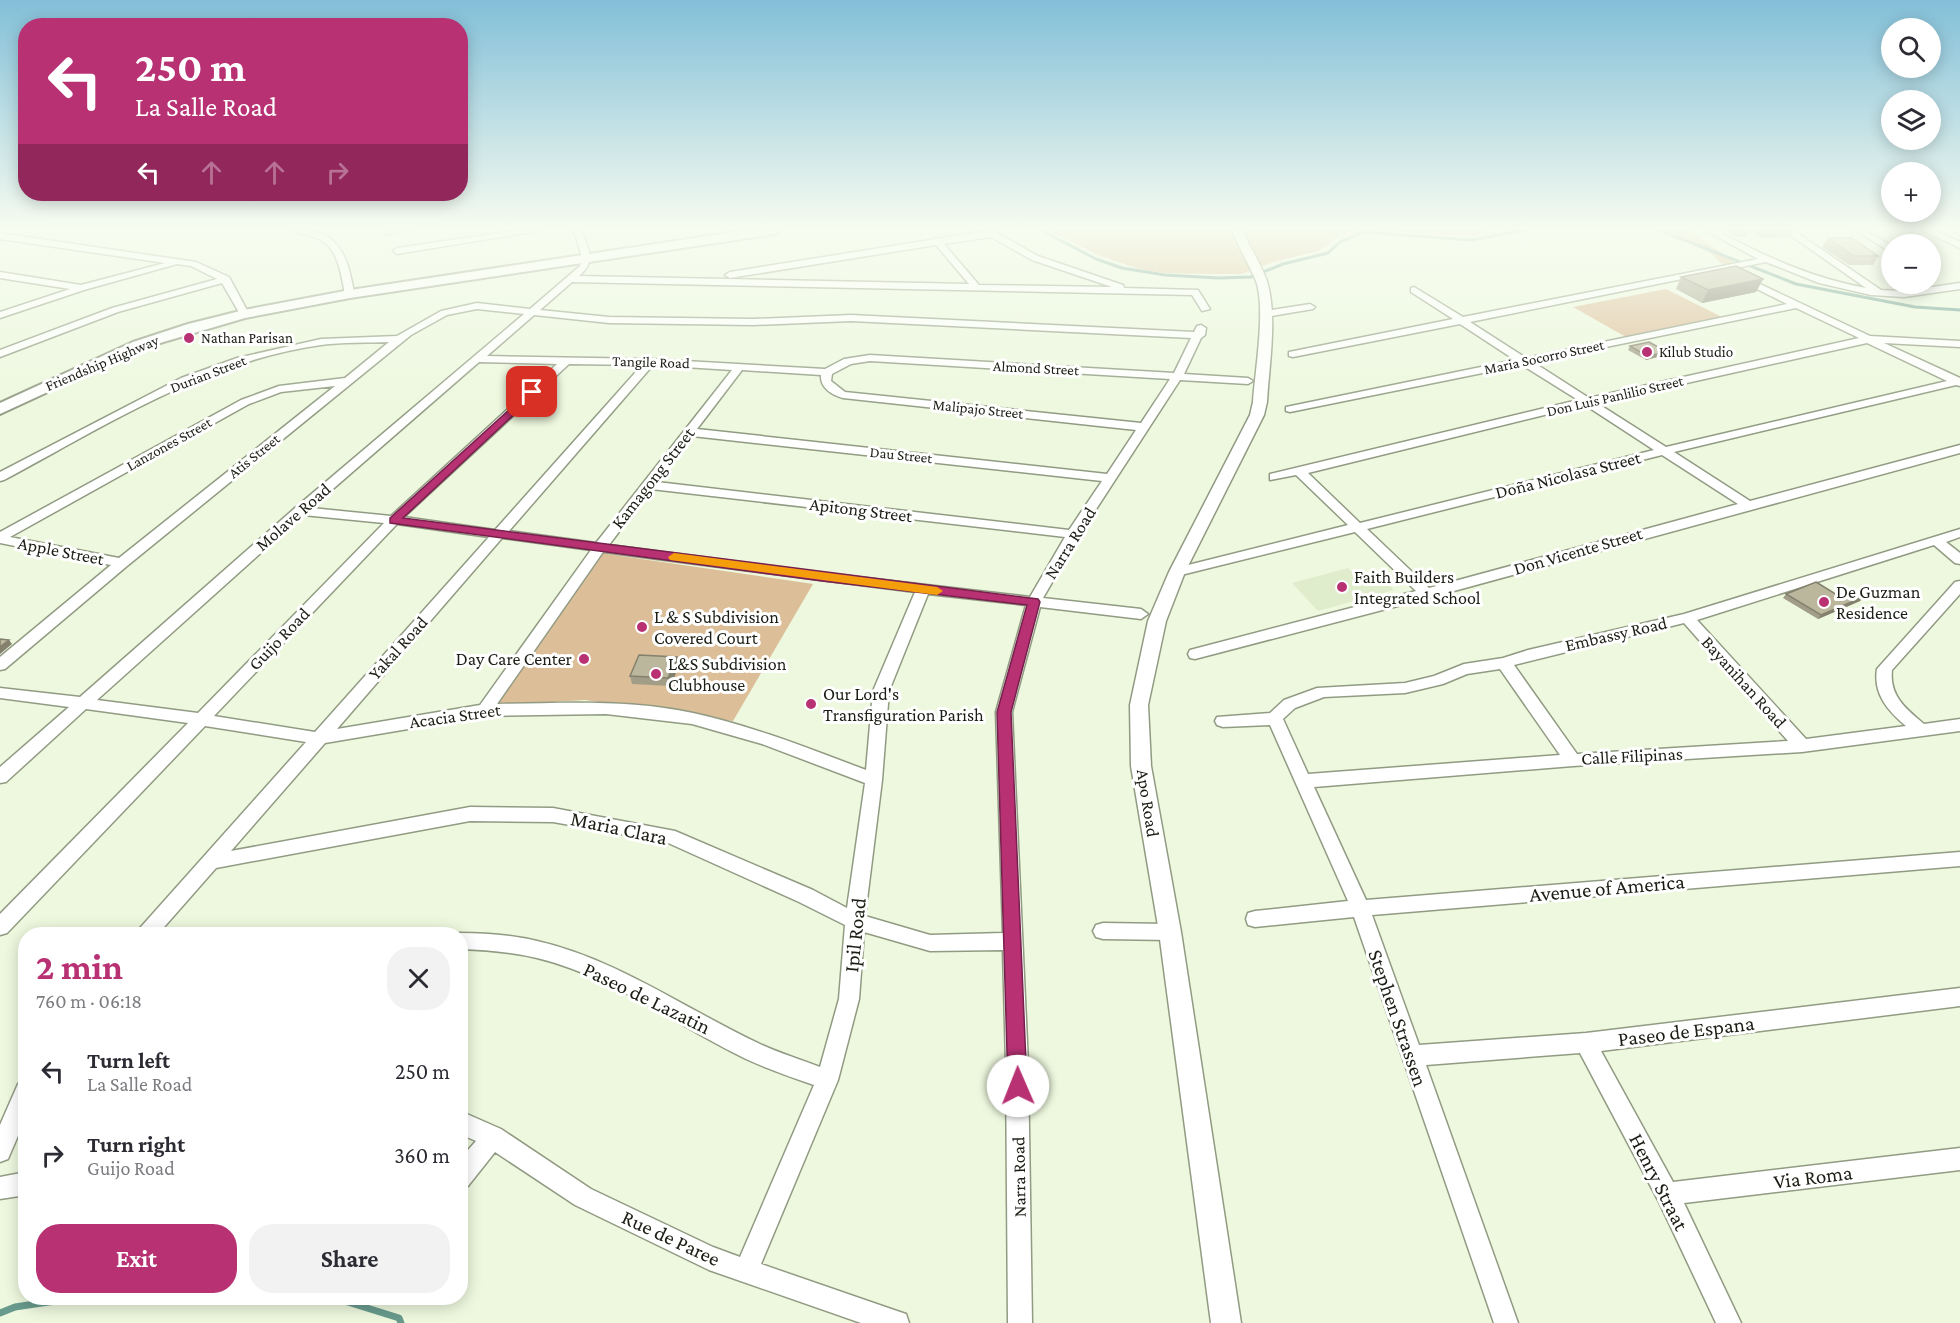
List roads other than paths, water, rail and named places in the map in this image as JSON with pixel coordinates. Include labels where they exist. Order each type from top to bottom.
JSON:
[{"type":"main road","name":"Friendship Highway","points":[[0,409],[138,345],[193,327],[244,314],[365,292]]},
{"type":"street","points":[[0,315],[70,292]]},
{"type":"street","points":[[0,354],[115,310],[180,292]]},
{"type":"street","points":[[233,292],[244,314]]},
{"type":"street","name":"Molave Road","points":[[0,777],[300,511],[555,292]]},
{"type":"street","points":[[1125,292],[1195,292],[1205,309]]},
{"type":"street","name":"Apo Road","points":[[1226,1323],[1170,932],[1141,766],[1139,705],[1157,621],[1177,572],[1257,415],[1262,388],[1265,309],[1263,292]]},
{"type":"street","points":[[1417,292],[1522,362],[1746,504]]},
{"type":"street","points":[[1293,354],[1610,292]]},
{"type":"street","points":[[1770,292],[1959,382]]},
{"type":"street","points":[[1879,292],[1906,294],[1913,292]]},
{"type":"street","name":"Maria Socorro Street","points":[[1290,408],[1798,305]]},
{"type":"street","name":"Atis Street","points":[[0,665],[399,339],[423,323],[463,308],[490,306],[609,320],[753,322],[851,318],[1201,331]]},
{"type":"street","points":[[1265,309],[1310,307]]},
{"type":"street","name":"Narra Road","points":[[1020,1323],[1020,1174],[1004,712],[1034,602],[1073,534],[1177,377],[1201,331]]},
{"type":"street","name":"Durian Street","points":[[0,477],[185,380],[241,360],[321,342],[399,339]]},
{"type":"street","name":"Don Luis Panlilio Street","points":[[1274,477],[1585,402],[1870,339],[1960,344]]},
{"type":"street","name":"Almond Street","points":[[827,372],[848,361],[870,358],[1248,381]]},
{"type":"street","name":"Tangile Road","points":[[475,359],[650,362],[827,372]]},
{"type":"street","name":"Guijo Road","points":[[0,927],[394,520],[567,360]]},
{"type":"street","name":"Yakal Road","points":[[153,927],[650,362]]},
{"type":"street","name":"Kamagong Street","points":[[485,710],[600,547],[740,366]]},
{"type":"street","name":"Malipajo Street","points":[[827,372],[826,382],[836,392],[843,395],[1144,427]]},
{"type":"street","name":"Lanzones Street","points":[[0,538],[245,402],[279,389],[347,381]]},
{"type":"street","name":"Doña Nicolasa Street","points":[[1177,572],[1664,451],[1959,382]]},
{"type":"street","name":"Dau Street","points":[[689,432],[1112,478]]},
{"type":"street","name":"Don Vicente Street","points":[[1195,654],[1427,594],[1746,504],[1960,449]]},
{"type":"street","points":[[1299,471],[1427,594]]},
{"type":"street","name":"Apitong Street","points":[[650,485],[1073,534]]},
{"type":"street","points":[[300,511],[394,520],[923,589],[1140,614]]},
{"type":"street","name":"Embassy Road","points":[[1275,719],[1282,708],[1324,692],[1405,688],[1438,680],[1464,669],[1504,663],[1528,655],[1687,618],[1960,534]]},
{"type":"street","name":"Apple Street","points":[[0,538],[122,563]]},
{"type":"street","points":[[1936,540],[1960,560]]},
{"type":"street","points":[[1921,730],[1889,700],[1884,689],[1885,669],[1960,585]]},
{"type":"street","name":"Ipil Road","points":[[746,1270],[827,1080],[849,999],[855,921],[874,780],[881,691],[923,589]]},
{"type":"street","name":"Bayanihan Road","points":[[1687,618],[1802,746]]},
{"type":"street","points":[[1504,663],[1573,760]]},
{"type":"street","name":"Acacia Street","points":[[0,693],[200,719],[317,738],[485,710],[606,708],[692,718],[767,739],[874,780]]},
{"type":"street","points":[[1223,721],[1275,719]]},
{"type":"street","name":"Stephen Strassen","points":[[1275,719],[1360,908],[1506,1323]]},
{"type":"street","name":"Calle Filipinas","points":[[1304,781],[1573,760],[1802,746],[1960,725]]},
{"type":"street","name":"Maria Clara","points":[[209,862],[470,814],[553,815],[669,836],[806,896],[855,921],[930,943],[1013,941]]},
{"type":"street","name":"Avenue of America","points":[[1255,919],[1360,908],[1960,859]]},
{"type":"street","points":[[1103,931],[1170,932]]},
{"type":"street","name":"Paseo de Lazatin","points":[[468,941],[505,941],[552,952],[618,982],[754,1052],[827,1080]]},
{"type":"street","name":"Paseo de Espana","points":[[1412,1056],[1586,1043],[1960,997]]},
{"type":"street","name":"Henry Straat","points":[[1586,1043],[1667,1194],[1729,1323]]},
{"type":"street","points":[[0,1151],[18,1109]]},
{"type":"street","name":"Rue de Paree","points":[[468,1126],[493,1137],[583,1197],[709,1258],[897,1323]]},
{"type":"street","points":[[468,1168],[493,1137]]},
{"type":"street","name":"Via Roma","points":[[1667,1194],[1960,1159]]},
{"type":"street","points":[[0,1188],[18,1185]]},
{"type":"waterway","points":[[1836,292],[1915,307],[1960,310]]},
{"type":"waterway","points":[[0,1313],[28,1305]]},
{"type":"waterway","points":[[357,1305],[399,1318],[401,1323]]},
{"type":"place","name":"Nathan Parisan","points":[[189,338]]},
{"type":"place","name":"Kilub Studio","points":[[1647,352]]},
{"type":"place","name":"Faith Builders Integrated School","points":[[1342,587]]},
{"type":"place","name":"De Guzman Residence","points":[[1824,602]]},
{"type":"place","name":"L & S Subdivision Covered Court","points":[[642,627]]},
{"type":"place","name":"Day Care Center","points":[[584,659]]},
{"type":"place","name":"L&S Subdivision Clubhouse","points":[[656,674]]},
{"type":"place","name":"Our Lord's Transfiguration Parish","points":[[811,704]]}]
